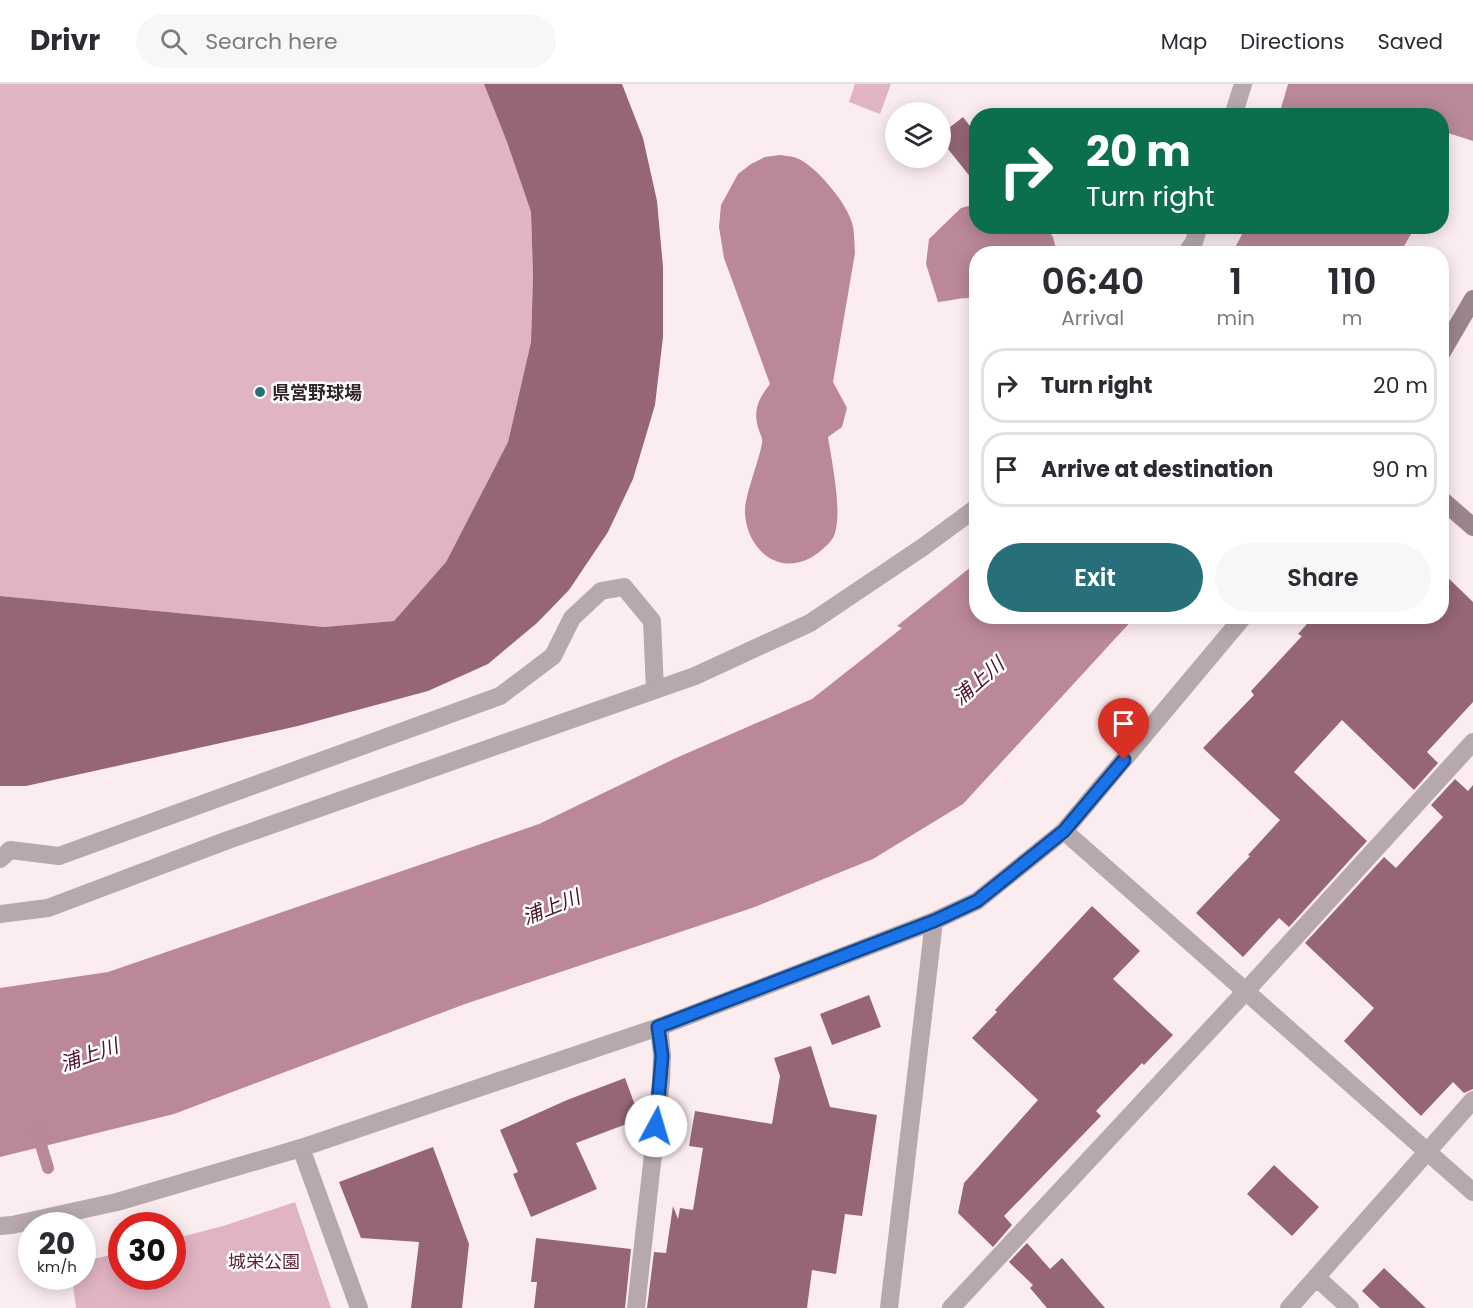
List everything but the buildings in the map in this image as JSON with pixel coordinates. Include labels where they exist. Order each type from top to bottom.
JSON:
[{"type":"main road","points":[[1449,340],[1473,299]]},
{"type":"main road","points":[[1449,506],[1473,527]]},
{"type":"street","points":[[1236,108],[1243,84]]},
{"type":"street","points":[[0,914],[48,908],[228,840],[695,676],[810,623],[969,513]]},
{"type":"street","points":[[0,859],[10,850],[59,856],[500,696],[553,656],[572,618],[602,591],[624,586],[652,621],[655,690]]},
{"type":"street","points":[[0,1226],[12,1226],[117,1202],[301,1148],[658,1027],[934,921],[977,901],[1064,831],[1237,624]]},
{"type":"street","points":[[951,1308],[1246,992],[1473,742]]},
{"type":"street","points":[[1064,831],[1473,1192]]},
{"type":"street","points":[[889,1308],[934,921]]},
{"type":"street","points":[[636,1308],[661,1081],[662,1056],[658,1027]]},
{"type":"street","points":[[1289,1308],[1473,1100]]},
{"type":"street","points":[[301,1148],[359,1308]]},
{"type":"street","points":[[1316,1277],[1350,1308]]},
{"type":"green space","name":"県営野球場","points":[[0,84],[484,84],[531,212],[533,276],[531,342],[508,442],[446,562],[394,621],[324,627],[0,596]]},
{"type":"green space","points":[[855,84],[891,84],[880,114],[849,102]]},
{"type":"green space","name":"城栄公園","points":[[295,1202],[331,1308],[76,1308],[74,1290],[96,1290],[96,1259],[108,1255],[108,1290],[186,1290],[186,1236]]},
{"type":"water","points":[[1288,84],[1473,84],[1473,141],[1449,133],[1449,108],[1281,108]]},
{"type":"water","points":[[780,155],[794,157],[806,163],[836,194],[848,212],[852,224],[855,253],[833,382],[847,408],[842,427],[828,437],[837,499],[835,533],[830,542],[818,553],[805,560],[792,563],[770,558],[760,550],[748,528],[745,507],[762,441],[756,417],[760,400],[770,384],[724,258],[719,227],[721,205],[738,174],[765,157]]},
{"type":"water","points":[[969,206],[969,234],[1051,234],[1055,246],[969,246],[969,298],[938,302],[926,264],[929,239],[961,208]]},
{"type":"water","points":[[1242,234],[1411,234],[1404,246],[1236,246]]},
{"type":"water","name":"浦上川","points":[[969,569],[969,624],[1129,624],[963,804],[873,859],[752,908],[465,1004],[174,1114],[0,1157],[0,988],[108,972],[539,824],[676,758],[812,699],[902,628],[897,626]]},
{"type":"waterway","points":[[37,1132],[48,1168]]},
{"type":"place","name":"県営野球場","points":[[260,392]]},
{"type":"route","points":[[656,1126],[662,1056],[658,1027],[934,921],[977,901],[1064,831],[1124,760]]}]
